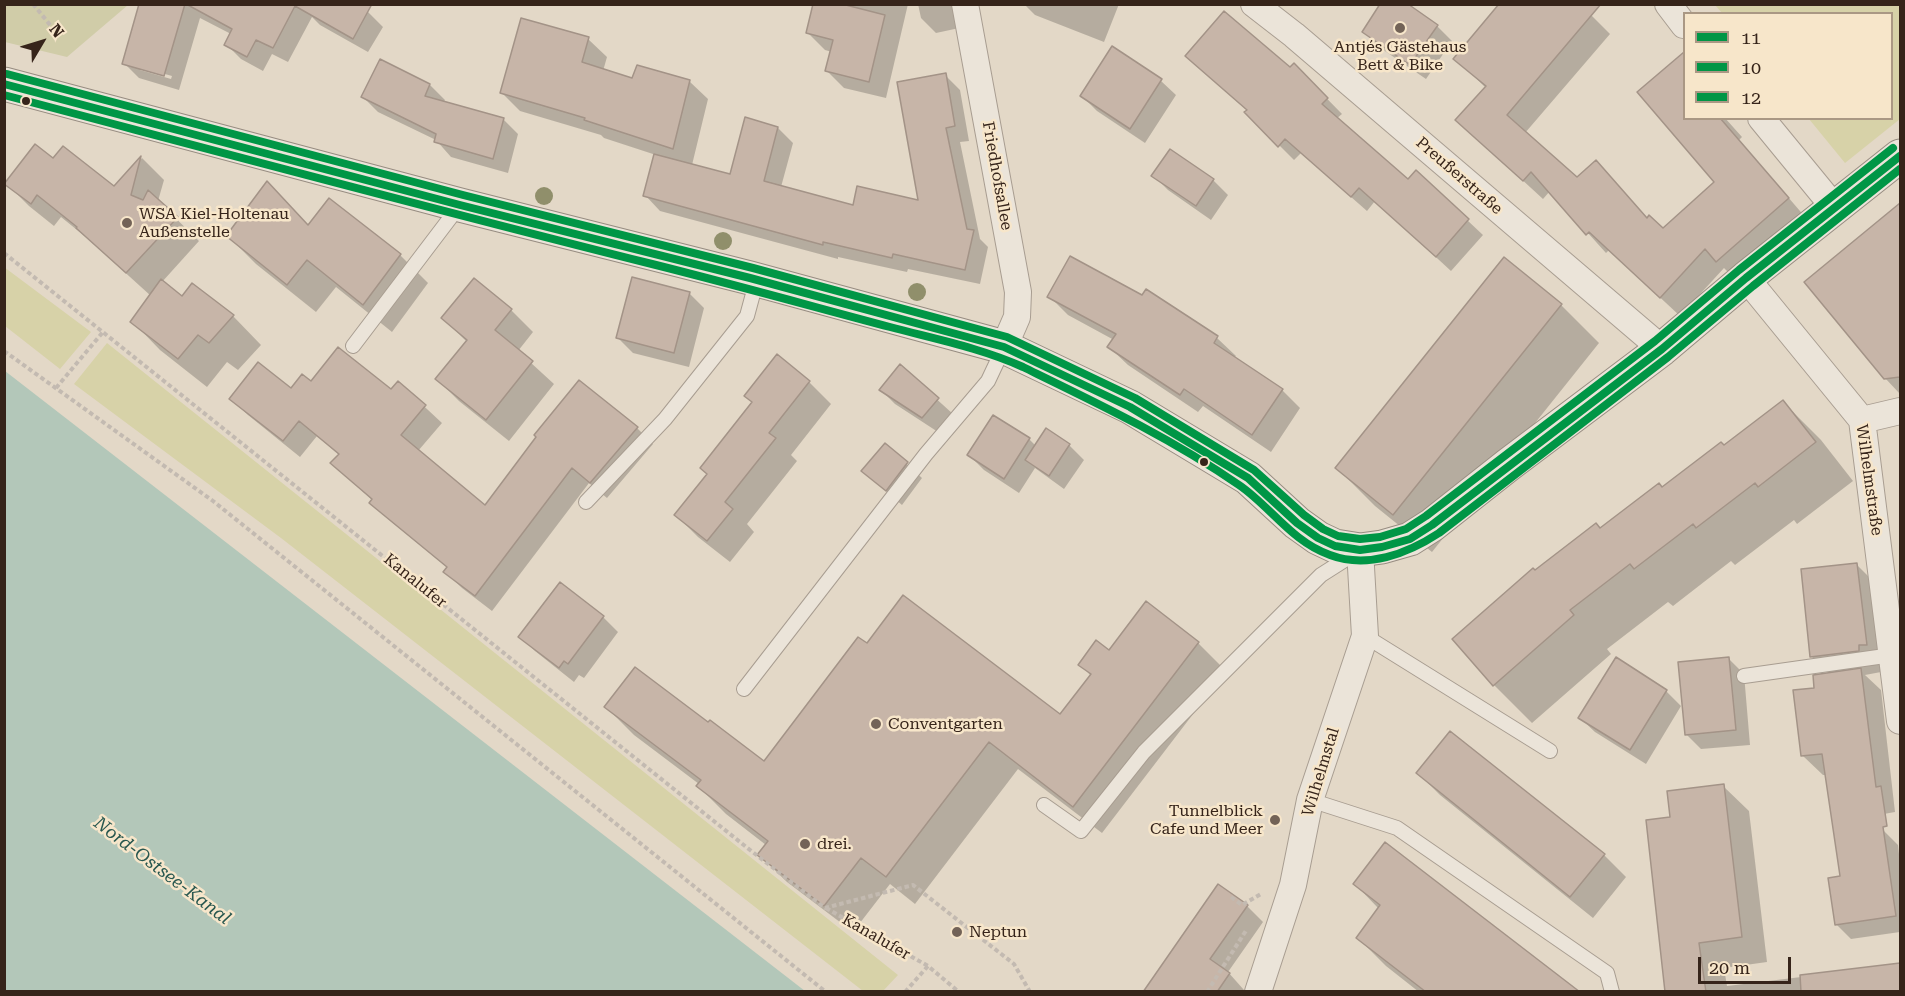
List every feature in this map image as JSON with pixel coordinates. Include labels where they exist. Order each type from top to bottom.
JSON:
[{"type":"street","name":"Friedhofsallee","points":[[965,4],[1018,292],[1017,317],[1004,347]]},
{"type":"street","name":"Preußerstraße","points":[[1254,4],[1294,35],[1662,350]]},
{"type":"street","points":[[1668,4],[1683,24]]},
{"type":"street","points":[[4,84],[460,205],[757,279],[1004,347],[1130,407],[1248,478],[1297,523],[1318,538],[1335,546],[1360,550],[1410,539],[1432,525],[1662,350],[1746,278],[1900,156]]},
{"type":"street","points":[[1763,120],[1834,207]]},
{"type":"street","name":"Wilhelmstraße","points":[[1746,278],[1862,420],[1900,721]]},
{"type":"street","points":[[1862,420],[1900,411]]},
{"type":"street","name":"Wilhelmstal","points":[[1258,992],[1293,885],[1311,800],[1365,636],[1360,550]]},
{"type":"lane","points":[[352,346],[460,205]]},
{"type":"lane","points":[[586,502],[665,419],[747,316],[757,279]]},
{"type":"lane","points":[[744,690],[926,454],[988,381],[1004,347]]},
{"type":"lane","points":[[1044,805],[1081,831],[1144,752],[1321,575],[1360,550]]},
{"type":"lane","points":[[1365,636],[1550,751]]},
{"type":"lane","points":[[1744,676],[1892,655]]},
{"type":"lane","points":[[1311,800],[1397,828],[1607,973],[1612,992]]},
{"type":"path","points":[[33,4],[51,26]]},
{"type":"path","name":"Kanalufer","points":[[4,253],[750,850],[825,908],[928,966],[959,992]]},
{"type":"path","points":[[56,388],[103,332]]},
{"type":"path","points":[[4,351],[213,501],[826,992]]},
{"type":"path","name":"Kanalufer","points":[[825,908],[912,885],[1014,964],[1030,992]]},
{"type":"path","points":[[1231,897],[1242,905]]},
{"type":"path","points":[[1207,992],[1250,924]]},
{"type":"path","points":[[905,992],[928,966]]},
{"type":"shaded area","points":[[5,4],[128,5],[67,57],[5,42]]},
{"type":"shaded area","points":[[1715,5],[1900,5],[1900,119],[1845,163],[1810,120],[1893,120],[1893,12],[1721,12]]},
{"type":"shaded area","points":[[4,267],[91,332],[60,369],[5,326]]},
{"type":"shaded area","points":[[107,343],[898,975],[883,991],[863,991],[281,538],[74,384]]},
{"type":"water","name":"Nord-Ostsee-Kanal","points":[[5,371],[805,991],[5,991]]},
{"type":"building","points":[[139,4],[185,4],[164,76],[122,64]]},
{"type":"building","points":[[186,4],[372,4],[353,39],[295,6],[273,48],[256,40],[247,57],[224,45],[232,29]]},
{"type":"building","points":[[813,4],[842,4],[885,15],[869,82],[825,71],[833,40],[806,33]]},
{"type":"building","points":[[1380,4],[1408,4],[1438,25],[1410,65],[1362,32]]},
{"type":"building","points":[[1499,4],[1601,4],[1507,115],[1577,177],[1596,160],[1647,218],[1649,215],[1663,228],[1714,182],[1637,92],[1683,53],[1683,120],[1722,120],[1789,198],[1716,262],[1705,249],[1660,298],[1589,232],[1586,235],[1531,172],[1523,181],[1455,120],[1486,86],[1453,59]]},
{"type":"building","points":[[1224,11],[1290,67],[1294,63],[1328,98],[1322,104],[1408,179],[1416,170],[1469,219],[1436,257],[1359,188],[1351,197],[1285,139],[1278,147],[1244,112],[1247,110],[1185,56]]},
{"type":"building","points":[[521,18],[589,37],[582,62],[632,78],[637,65],[690,80],[673,149],[584,120],[585,118],[500,93]]},
{"type":"building","points":[[1112,46],[1162,79],[1130,129],[1080,96]]},
{"type":"building","points":[[380,59],[430,84],[425,96],[504,118],[493,159],[434,142],[436,134],[361,97]]},
{"type":"building","points":[[946,73],[955,126],[946,128],[967,229],[974,230],[965,270],[893,254],[892,258],[823,242],[823,245],[643,196],[654,154],[730,174],[745,117],[778,127],[764,181],[853,205],[857,186],[918,200],[897,82]]},
{"type":"building","points":[[35,144],[53,158],[63,146],[114,186],[141,156],[131,195],[143,200],[148,190],[178,217],[126,273],[77,227],[37,195],[31,204],[4,184]]},
{"type":"building","points":[[1170,149],[1214,179],[1196,206],[1151,176]]},
{"type":"building","points":[[267,181],[308,225],[329,198],[401,254],[363,305],[307,260],[287,285],[226,236]]},
{"type":"building","points":[[1900,203],[1900,377],[1884,379],[1804,282]]},
{"type":"building","points":[[1070,256],[1142,295],[1146,289],[1218,336],[1214,343],[1283,389],[1252,435],[1184,389],[1180,395],[1107,347],[1116,334],[1047,297]]},
{"type":"building","points":[[1504,257],[1562,304],[1393,515],[1335,468]]},
{"type":"building","points":[[632,277],[690,292],[674,353],[616,338]]},
{"type":"building","points":[[474,278],[512,309],[495,330],[533,361],[486,420],[435,379],[467,340],[441,318]]},
{"type":"building","points":[[161,279],[182,296],[192,283],[234,315],[209,343],[198,335],[178,359],[130,322]]},
{"type":"building","points":[[338,347],[391,389],[398,381],[426,405],[401,435],[485,505],[536,437],[534,435],[579,380],[638,427],[590,483],[572,468],[475,596],[443,572],[447,567],[369,503],[372,499],[330,463],[339,454],[299,421],[283,441],[229,399],[258,362],[291,388],[302,374],[311,381]]},
{"type":"building","points":[[777,354],[810,381],[769,433],[776,438],[725,502],[733,509],[707,541],[674,515],[707,474],[700,468],[752,402],[744,396]]},
{"type":"building","points":[[900,364],[939,398],[922,418],[879,390]]},
{"type":"building","points":[[1783,400],[1816,442],[1758,487],[1755,483],[1696,528],[1693,524],[1634,569],[1630,564],[1570,610],[1574,615],[1493,686],[1452,639],[1533,568],[1535,570],[1596,523],[1600,528],[1659,483],[1662,487],[1721,442],[1724,445]]},
{"type":"building","points":[[993,415],[1030,438],[1004,479],[967,455]]},
{"type":"building","points":[[1046,428],[1070,444],[1049,476],[1025,460]]},
{"type":"building","points":[[885,443],[908,462],[886,491],[861,471]]},
{"type":"building","points":[[1857,563],[1867,645],[1859,645],[1859,651],[1810,657],[1801,569]]},
{"type":"building","points":[[560,582],[604,616],[568,664],[564,661],[559,668],[518,637]]},
{"type":"building","points":[[903,595],[1060,714],[1091,674],[1078,665],[1096,640],[1109,650],[1146,601],[1199,642],[1073,807],[989,742],[886,877],[861,858],[824,906],[757,855],[768,841],[696,786],[701,780],[604,707],[635,667],[764,761],[858,637],[867,643]]},
{"type":"building","points":[[1616,657],[1667,690],[1630,750],[1578,718]]},
{"type":"building","points":[[1729,657],[1736,730],[1685,735],[1678,662]]},
{"type":"building","points":[[1861,668],[1876,787],[1881,786],[1887,826],[1883,827],[1896,916],[1835,925],[1828,878],[1840,876],[1822,754],[1801,756],[1793,690],[1814,688],[1813,675]]},
{"type":"building","points":[[1450,731],[1605,854],[1570,897],[1416,773]]},
{"type":"building","points":[[1724,784],[1742,937],[1699,943],[1706,992],[1665,992],[1646,820],[1670,817],[1667,791]]},
{"type":"building","points":[[1385,842],[1580,992],[1426,992],[1356,938],[1380,905],[1353,884]]},
{"type":"building","points":[[1218,884],[1248,905],[1210,959],[1230,973],[1217,992],[1143,992]]},
{"type":"building","points":[[1900,963],[1900,992],[1801,992],[1800,975]]},
{"type":"transit line","name":"12","points":[[7,74],[463,195],[753,268],[1007,337],[1135,398],[1254,470],[1323,529],[1338,536],[1360,539],[1380,537],[1406,529],[1426,516],[1655,341],[1739,270],[1893,148]]},
{"type":"transit line","name":"11","points":[[4,84],[460,205],[750,278],[1004,347],[1130,407],[1248,478],[1297,523],[1318,538],[1335,546],[1360,550],[1410,539],[1432,525],[1662,349],[1746,278],[1900,156]]},
{"type":"transit line","name":"10","points":[[4,95],[991,354],[1023,367],[1106,408],[1187,452],[1239,485],[1293,533],[1316,549],[1344,559],[1358,560],[1372,560],[1400,553],[1439,533],[1668,357],[1900,169]]},
{"type":"place","name":"Antje´s Gästehaus Bett & Bike","points":[[1400,28]]},
{"type":"place","name":"WSA Kiel-Holtenau Außenstelle","points":[[127,223]]},
{"type":"place","name":"Conventgarten","points":[[876,724]]},
{"type":"place","name":"Tunnelblick Cafe und Meer","points":[[1275,820]]},
{"type":"place","name":"drei.","points":[[805,844]]},
{"type":"place","name":"Neptun","points":[[957,932]]}]
